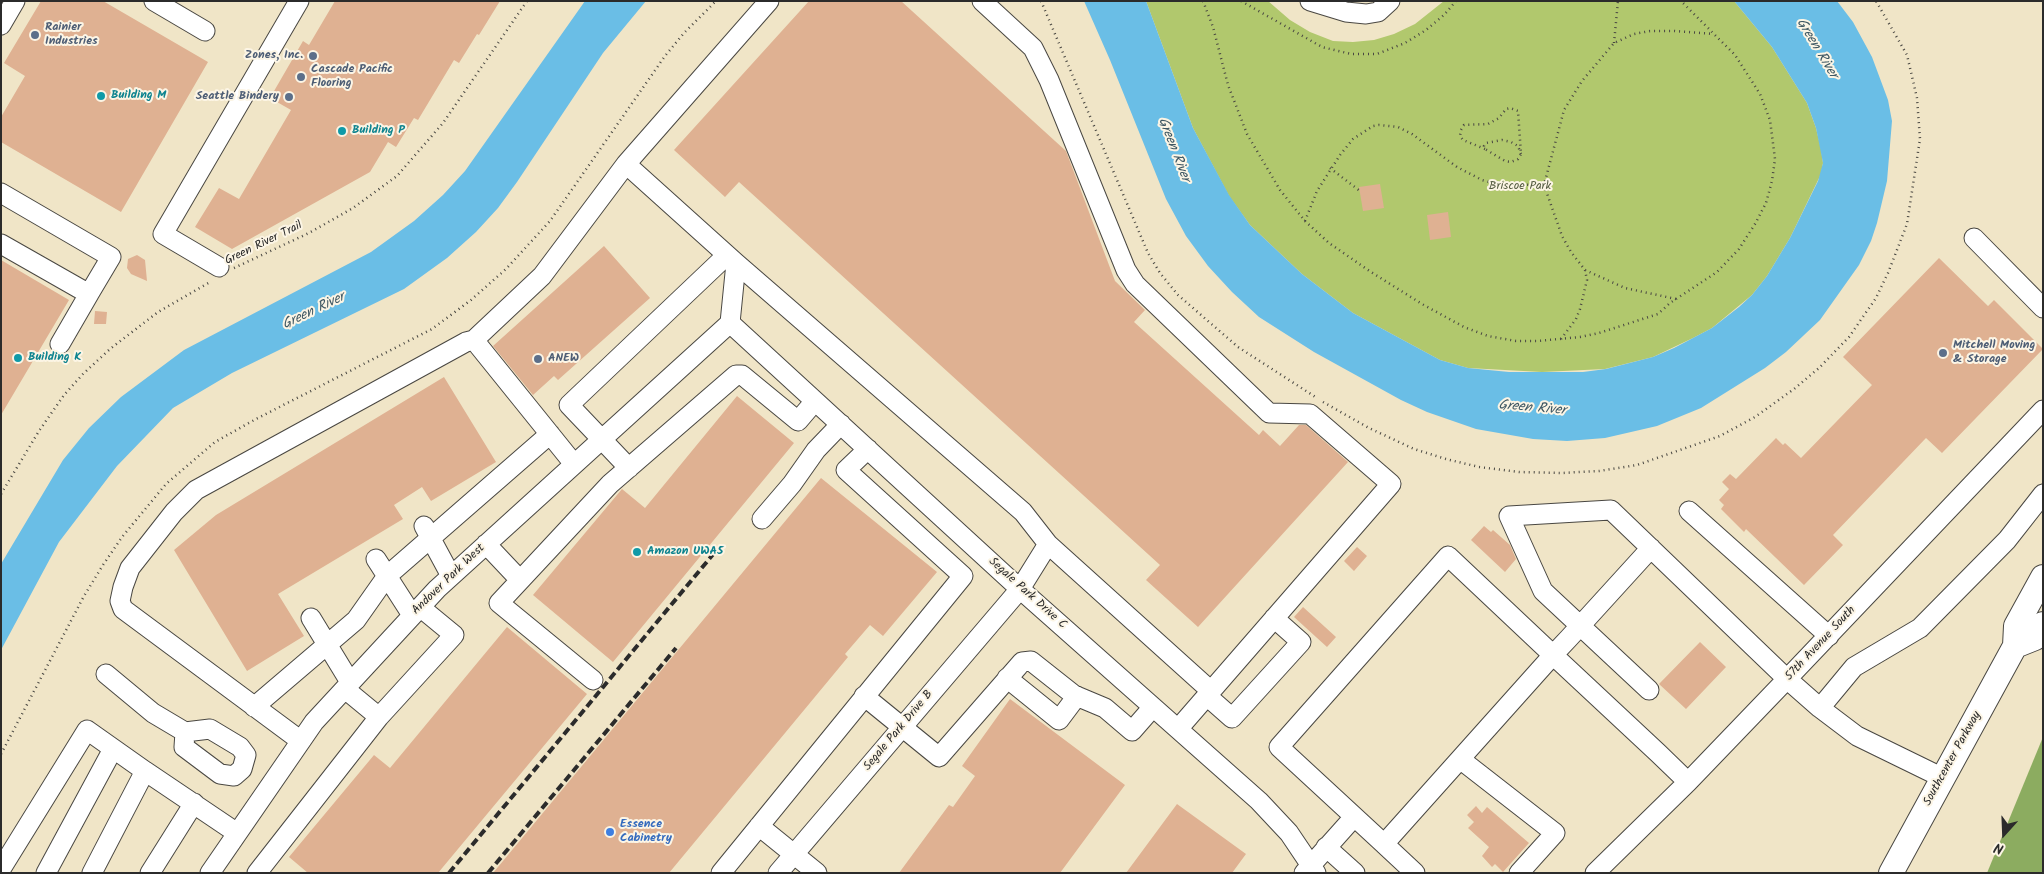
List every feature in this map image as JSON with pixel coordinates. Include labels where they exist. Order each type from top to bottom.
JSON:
[{"type":"main road","name":"Southcenter Parkway","points":[[1891,873],[2015,646],[2016,626],[2043,577]]},
{"type":"main road","points":[[2015,646],[2034,638],[2043,624]]},
{"type":"street","points":[[1,25],[15,1]]},
{"type":"street","points":[[154,1],[205,31]]},
{"type":"street","points":[[220,273],[163,234],[299,1]]},
{"type":"street","points":[[300,741],[122,609],[120,601],[130,568],[174,512],[196,490],[466,342],[474,340],[542,276],[626,164],[768,1]]},
{"type":"street","points":[[982,1],[1033,48],[1049,80],[1126,270],[1135,284],[1269,412],[1310,414],[1391,484],[1178,729]]},
{"type":"street","points":[[1310,1],[1346,12],[1367,7],[1378,12],[1390,1]]},
{"type":"street","points":[[626,164],[731,259],[1023,512],[1048,544],[1209,693],[1232,718],[1301,642],[1274,618]]},
{"type":"street","points":[[1,193],[110,257],[60,344]]},
{"type":"street","points":[[1974,238],[2043,308]]},
{"type":"street","points":[[1,244],[89,294]]},
{"type":"street","points":[[730,323],[731,259]]},
{"type":"street","points":[[629,468],[569,405],[731,259]]},
{"type":"street","name":"Segale Park Drive C","points":[[730,323],[1020,589],[1260,801],[1288,833],[1310,870]]},
{"type":"street","name":"Andover Park West","points":[[216,870],[237,833],[314,722],[416,611],[451,576],[730,323]]},
{"type":"street","points":[[474,340],[574,464]]},
{"type":"street","points":[[593,680],[499,603],[610,484],[736,375],[742,374],[798,421],[815,401]]},
{"type":"street","name":"57th Avenue South","points":[[1595,873],[1788,680],[2043,410]]},
{"type":"street","points":[[762,519],[792,484],[816,450],[841,424]]},
{"type":"street","points":[[254,707],[356,620],[387,576],[427,532],[550,434]]},
{"type":"street","points":[[721,873],[963,576],[846,470],[868,449]]},
{"type":"street","points":[[1820,708],[1854,667],[1920,628],[2007,540],[2043,494]]},
{"type":"street","points":[[1648,690],[1543,591],[1509,516],[1611,510],[1788,680],[1820,708],[1857,736],[1943,778]]},
{"type":"street","points":[[1689,511],[1829,636]]},
{"type":"street","points":[[427,532],[451,576]]},
{"type":"street","points":[[486,544],[520,580]]},
{"type":"street","name":"Segale Park Drive B","points":[[778,873],[1020,589],[1048,544]]},
{"type":"street","points":[[1384,844],[1651,548]]},
{"type":"street","points":[[1415,873],[1279,747],[1448,556],[1688,782]]},
{"type":"street","points":[[257,873],[379,717],[454,635],[416,611],[387,576],[376,559]]},
{"type":"street","points":[[311,618],[328,645],[348,686],[379,717]]},
{"type":"street","points":[[864,696],[939,757],[1022,662],[1031,661],[1077,696],[1105,708],[1132,730],[1153,707]]},
{"type":"street","points":[[106,674],[153,713],[186,732],[210,729],[240,747],[246,755],[242,769],[234,776],[220,774],[184,747],[186,732]]},
{"type":"street","points":[[1008,678],[1059,720],[1077,696]]},
{"type":"street","points":[[1,869],[87,730],[237,833]]},
{"type":"street","points":[[46,873],[113,749]]},
{"type":"street","points":[[1460,759],[1555,832],[1519,873]]},
{"type":"street","points":[[242,769],[267,789]]},
{"type":"street","points":[[92,873],[145,771]]},
{"type":"street","points":[[150,873],[194,803]]},
{"type":"street","points":[[1310,870],[1326,847],[1354,816]]},
{"type":"street","points":[[759,826],[818,873]]},
{"type":"street","points":[[1326,847],[1355,873]]},
{"type":"path","name":"Green River Trail","points":[[1,494],[39,431],[64,395],[110,349],[158,312],[220,273],[309,232],[346,212],[397,176],[443,123],[527,1]]},
{"type":"path","points":[[1,754],[102,565],[122,537],[166,484],[215,442],[256,418],[432,329],[471,300],[511,263],[550,221],[665,56],[684,33],[716,1]]},
{"type":"path","points":[[1041,1],[1148,253],[1160,273],[1178,295],[1238,347],[1287,380],[1369,428],[1414,449],[1479,467],[1519,472],[1562,473],[1599,471],[1637,465],[1720,436],[1755,417],[1819,368],[1850,336],[1876,298],[1898,250],[1909,215],[1920,139],[1916,98],[1907,55],[1876,1]]},
{"type":"path","points":[[1203,1],[1213,27],[1228,84],[1246,134],[1280,190],[1305,221],[1329,243],[1370,272],[1422,304],[1464,327],[1488,336],[1516,340],[1561,339],[1589,335],[1625,326],[1658,314],[1676,299],[1717,272],[1738,249],[1755,224],[1766,203],[1775,159],[1770,120],[1760,94],[1735,55],[1681,1]]},
{"type":"path","points":[[1241,1],[1322,47],[1351,54],[1377,54],[1405,43],[1426,30],[1444,15],[1456,1]]},
{"type":"path","points":[[1614,43],[1618,1]]},
{"type":"path","points":[[1561,339],[1576,319],[1587,280],[1585,270],[1571,252],[1562,236],[1544,185],[1564,110],[1582,81],[1614,43],[1634,34],[1650,31],[1675,30],[1714,34]]},
{"type":"path","points":[[1220,55],[1224,54]]},
{"type":"path","points":[[1510,108],[1518,111],[1521,154],[1518,159],[1511,162],[1505,161],[1484,150],[1463,140],[1460,136],[1464,126],[1488,124],[1499,118],[1506,109],[1510,108]]},
{"type":"path","points":[[1305,221],[1317,192],[1330,168],[1353,139],[1373,126],[1387,124],[1398,127],[1412,134],[1457,167],[1482,180],[1497,184],[1544,185]]},
{"type":"path","points":[[1484,150],[1486,143],[1502,140],[1512,142],[1518,146],[1521,154]]},
{"type":"path","points":[[1330,168],[1360,190]]},
{"type":"path","points":[[1585,270],[1625,288],[1676,299]]},
{"type":"green space","name":"Briscoe Park","points":[[1146,1],[1268,1],[1290,20],[1310,32],[1333,41],[1353,42],[1374,40],[1394,34],[1415,24],[1444,1],[1734,1],[1772,47],[1807,103],[1821,149],[1823,163],[1821,174],[1790,238],[1767,276],[1752,295],[1712,328],[1653,357],[1605,369],[1542,372],[1468,368],[1440,360],[1353,313],[1302,274],[1250,225],[1229,196],[1193,128]]},
{"type":"green space","points":[[2043,737],[2043,873],[1987,873]]},
{"type":"water","name":"Green River","points":[[585,1],[646,1],[603,53],[498,208],[476,232],[447,258],[404,289],[232,373],[173,408],[117,466],[59,542],[1,650],[1,564],[63,460],[89,428],[121,397],[184,350],[371,252],[414,221],[443,195],[465,171]]},
{"type":"water","name":"Green River","points":[[1084,1],[1146,1],[1193,128],[1229,195],[1250,225],[1302,274],[1353,313],[1440,360],[1468,368],[1509,372],[1583,372],[1606,369],[1653,357],[1712,328],[1752,295],[1767,276],[1790,238],[1818,181],[1823,163],[1816,128],[1807,103],[1772,47],[1734,1],[1837,1],[1853,22],[1872,57],[1888,100],[1892,121],[1887,181],[1877,223],[1871,241],[1859,265],[1820,320],[1786,352],[1765,368],[1701,408],[1657,426],[1605,438],[1567,441],[1533,439],[1476,429],[1427,412],[1401,400],[1314,352],[1259,317],[1208,266],[1186,236],[1166,199]]},
{"type":"building","name":"Building M","points":[[41,1],[103,1],[208,62],[121,212],[1,142],[1,117],[25,76],[4,63]]},
{"type":"building","name":"Building P","points":[[335,1],[500,1],[459,63],[454,60],[418,120],[414,118],[396,147],[388,142],[370,172],[232,249],[195,227],[219,188],[239,199],[291,110],[270,98],[303,41],[309,45]]},
{"type":"building","points":[[809,1],[901,1],[1066,151],[1115,281],[1145,310],[1134,322],[1259,435],[1263,430],[1280,446],[1299,425],[1306,425],[1348,462],[1198,627],[1146,580],[1160,565],[739,182],[725,197],[674,150]]},
{"type":"building","points":[[1380,184],[1384,208],[1363,211],[1359,187]]},
{"type":"building","points":[[1448,212],[1451,237],[1430,240],[1427,215]]},
{"type":"building","points":[[604,246],[650,298],[558,380],[554,376],[533,395],[493,346]]},
{"type":"building","points":[[137,255],[145,260],[147,281],[131,274],[127,268],[128,259]]},
{"type":"building","points":[[1939,258],[1988,306],[1994,300],[2043,349],[1942,453],[1926,438],[1833,535],[1843,545],[1804,585],[1746,529],[1744,532],[1721,509],[1724,505],[1719,500],[1729,489],[1722,482],[1730,474],[1736,479],[1776,438],[1783,445],[1785,443],[1801,458],[1872,385],[1843,357]]},
{"type":"building","name":"Building K","points":[[1,260],[69,300],[1,415]]},
{"type":"building","points":[[95,311],[107,312],[106,324],[94,324]]},
{"type":"building","points":[[444,377],[496,462],[431,501],[422,487],[394,505],[403,519],[278,594],[304,636],[247,671],[174,550],[216,515]]},
{"type":"building","name":"Amazon UWA5","points":[[737,396],[794,443],[613,662],[533,595],[622,489],[645,508]]},
{"type":"building","points":[[821,478],[937,572],[883,636],[870,625],[845,654],[848,657],[669,873],[493,873]]},
{"type":"building","points":[[1484,526],[1491,532],[1493,530],[1510,545],[1516,559],[1505,572],[1471,540]]},
{"type":"building","points":[[1357,547],[1367,556],[1354,571],[1344,561]]},
{"type":"building","points":[[1303,607],[1336,637],[1327,647],[1294,617]]},
{"type":"building","points":[[507,627],[587,694],[438,873],[308,873],[289,857],[374,755],[390,768]]},
{"type":"building","points":[[1700,642],[1726,667],[1686,709],[1659,684]]},
{"type":"building","points":[[1010,699],[1125,785],[1060,873],[899,873],[949,805],[953,807],[975,776],[962,766]]},
{"type":"building","points":[[1177,804],[1246,854],[1232,873],[1126,873]]},
{"type":"building","points":[[1476,806],[1482,813],[1487,807],[1529,843],[1503,872],[1495,864],[1492,867],[1482,856],[1489,847],[1468,828],[1474,822],[1467,815]]},
{"type":"railway","points":[[449,873],[715,552]]},
{"type":"railway","points":[[488,873],[676,648]]},
{"type":"place","name":"Rainier Industries","points":[[35,35]]},
{"type":"place","name":"Zones, Inc.","points":[[313,56]]},
{"type":"place","name":"Cascade Pacific Flooring","points":[[301,77]]},
{"type":"place","name":"Building M","points":[[101,96]]},
{"type":"place","name":"Seattle Bindery","points":[[289,97]]},
{"type":"place","name":"Building P","points":[[342,131]]},
{"type":"place","name":"Mitchell Moving & Storage","points":[[1943,353]]},
{"type":"place","name":"Building K","points":[[18,358]]},
{"type":"place","name":"ANEW","points":[[538,359]]},
{"type":"place","name":"Amazon UWA5","points":[[637,552]]},
{"type":"place","name":"Essence Cabinetry","points":[[610,832]]}]
